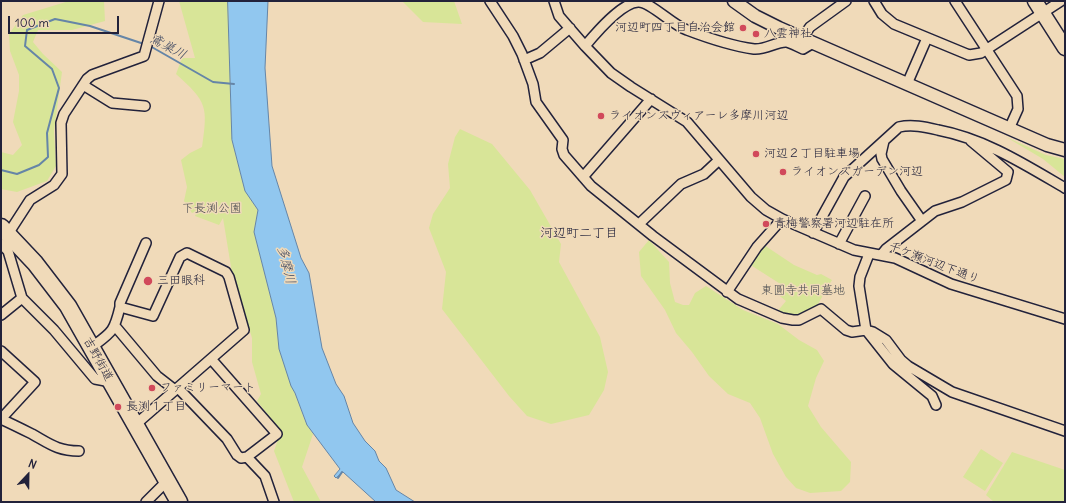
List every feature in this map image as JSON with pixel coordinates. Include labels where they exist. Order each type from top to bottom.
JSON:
[{"type":"highway","name":"吉野街道","points":[[3,235],[48,278],[68,306],[179,502]]},
{"type":"main road","points":[[1035,1],[1065,48]]},
{"type":"street","points":[[111,382],[95,379],[54,330],[22,298],[3,235],[30,200],[54,185],[62,174],[61,123],[64,114],[86,79],[144,56],[159,1]]},
{"type":"street","points":[[490,1],[513,36],[524,60],[533,84],[536,102],[563,140],[562,149],[564,155],[591,186],[727,292],[746,304],[787,320],[799,320],[822,309],[846,330],[852,332],[866,330],[873,332],[886,340],[901,360],[908,366],[952,392],[1065,431]]},
{"type":"street","name":"千ケ瀬河辺下通り","points":[[554,1],[559,16],[585,46],[616,77],[690,124],[751,197],[766,210],[782,219],[839,244],[870,254],[882,254],[904,261],[951,284],[1065,319]]},
{"type":"street","points":[[734,1],[755,16],[808,40],[1009,129],[1047,145],[1065,150]]},
{"type":"street","points":[[585,46],[604,24],[629,5],[638,2],[647,4],[673,24],[685,30],[736,45],[759,49],[787,42],[803,49],[808,40],[810,27],[846,1]]},
{"type":"street","points":[[874,1],[887,20],[966,55],[976,54],[987,49],[1061,1]]},
{"type":"street","points":[[955,1],[987,49],[1018,100],[1017,112],[1009,129]]},
{"type":"street","points":[[524,60],[540,52],[570,28]]},
{"type":"street","points":[[908,84],[928,38]]},
{"type":"street","points":[[83,85],[112,103],[145,106]]},
{"type":"street","points":[[583,177],[651,99]]},
{"type":"street","points":[[813,232],[844,177],[894,129],[906,126],[923,126],[968,138],[1008,155],[1065,188]]},
{"type":"street","points":[[882,254],[886,249],[935,212],[962,202],[1006,180],[1008,172],[968,138]]},
{"type":"street","points":[[884,140],[881,154],[882,159],[901,191],[922,221]]},
{"type":"street","points":[[638,224],[681,184],[704,174],[719,160]]},
{"type":"street","points":[[839,244],[865,196]]},
{"type":"street","points":[[727,292],[757,248],[782,219]]},
{"type":"street","points":[[92,347],[112,332],[115,326],[120,303],[131,274],[146,243]]},
{"type":"street","points":[[120,307],[153,316],[180,257],[187,253],[226,272],[229,277],[244,330],[212,360],[135,425]]},
{"type":"street","points":[[870,254],[860,277],[859,286],[866,330],[893,364],[932,396],[936,405]]},
{"type":"street","points":[[1,315],[22,298]]},
{"type":"street","points":[[115,326],[157,376],[177,390],[227,439],[237,455],[241,458],[247,457],[277,434],[212,360]]},
{"type":"street","points":[[1,351],[35,382],[1,419],[34,435],[50,446],[66,452],[79,451]]},
{"type":"street","points":[[247,457],[265,476],[274,502]]},
{"type":"street","points":[[146,502],[167,481]]},
{"type":"green space","points":[[69,1],[104,1],[105,21],[72,30],[38,30],[33,42],[62,72],[54,131],[56,166],[47,181],[17,192],[1,189],[1,152],[13,155],[22,145],[13,122],[19,91],[19,75],[10,51],[9,34],[23,15]]},
{"type":"green space","name":"下長渕公園","points":[[179,1],[228,1],[232,140],[245,191],[258,210],[254,232],[276,318],[279,349],[305,421],[313,434],[302,467],[321,502],[294,502],[274,451],[281,431],[257,401],[261,394],[252,362],[252,338],[232,273],[223,218],[219,225],[195,216],[197,211],[192,213],[184,201],[187,187],[181,160],[190,153],[202,147],[205,113],[203,106],[194,91],[176,74],[182,58],[195,58]]},
{"type":"green space","points":[[402,1],[454,1],[462,24],[423,22]]},
{"type":"green space","points":[[460,129],[492,144],[530,190],[561,244],[559,262],[600,337],[608,372],[604,390],[589,415],[551,424],[527,416],[509,396],[442,309],[446,272],[429,228],[433,214],[450,188],[448,164],[455,137]]},
{"type":"green space","points":[[1006,137],[1046,155],[1065,159],[1065,177],[1043,159]]},
{"type":"green space","points":[[649,240],[669,262],[670,283],[675,302],[683,305],[689,305],[695,293],[706,286],[743,310],[778,324],[799,340],[817,350],[824,361],[816,378],[808,406],[821,427],[851,462],[850,482],[841,491],[810,493],[796,488],[786,477],[773,454],[760,418],[750,403],[728,394],[709,376],[676,333],[665,310],[641,276],[639,252]]},
{"type":"green space","name":"東圓寺共同墓地","points":[[764,245],[794,265],[817,275],[821,274],[832,280],[815,309],[799,318],[776,313],[786,301],[776,293],[782,285],[749,264]]},
{"type":"green space","points":[[981,449],[1003,463],[985,491],[963,477]]},
{"type":"green space","points":[[1012,452],[1065,470],[1065,502],[994,502],[986,495]]},
{"type":"water","name":"多摩川","points":[[228,1],[268,1],[265,68],[272,166],[301,258],[309,273],[322,348],[336,384],[344,396],[353,423],[365,441],[375,451],[379,461],[386,468],[396,490],[415,502],[376,502],[343,472],[336,478],[334,476],[340,469],[307,425],[291,386],[279,349],[276,318],[254,232],[258,210],[245,191],[232,140]]},
{"type":"waterway","name":"鳶巣川","points":[[1,170],[17,174],[39,165],[48,157],[47,133],[59,88],[52,69],[25,46],[27,30],[55,19],[90,26],[144,44]]},
{"type":"waterway","name":"鳶巣川","points":[[150,46],[213,82],[234,84]]},
{"type":"waterway","points":[[338,478],[342,472]]},
{"type":"place","name":"河辺町四丁目自治会館","points":[[743,28]]},
{"type":"place","name":"八雲神社","points":[[756,34]]},
{"type":"place","name":"ライオンズヴィアーレ多摩川河辺","points":[[601,116]]},
{"type":"place","name":"河辺２丁目駐車場","points":[[756,154]]},
{"type":"place","name":"ライオンズガーデン河辺","points":[[783,172]]},
{"type":"place","name":"青梅警察署河辺駐在所","points":[[766,224]]},
{"type":"place","name":"三田眼科","points":[[148,281]]},
{"type":"place","name":"ファミリーマート","points":[[152,388]]},
{"type":"place","name":"長渕１丁目","points":[[118,407]]},
{"type":"district","name":"河辺町二丁目","points":[[579,233]]}]
